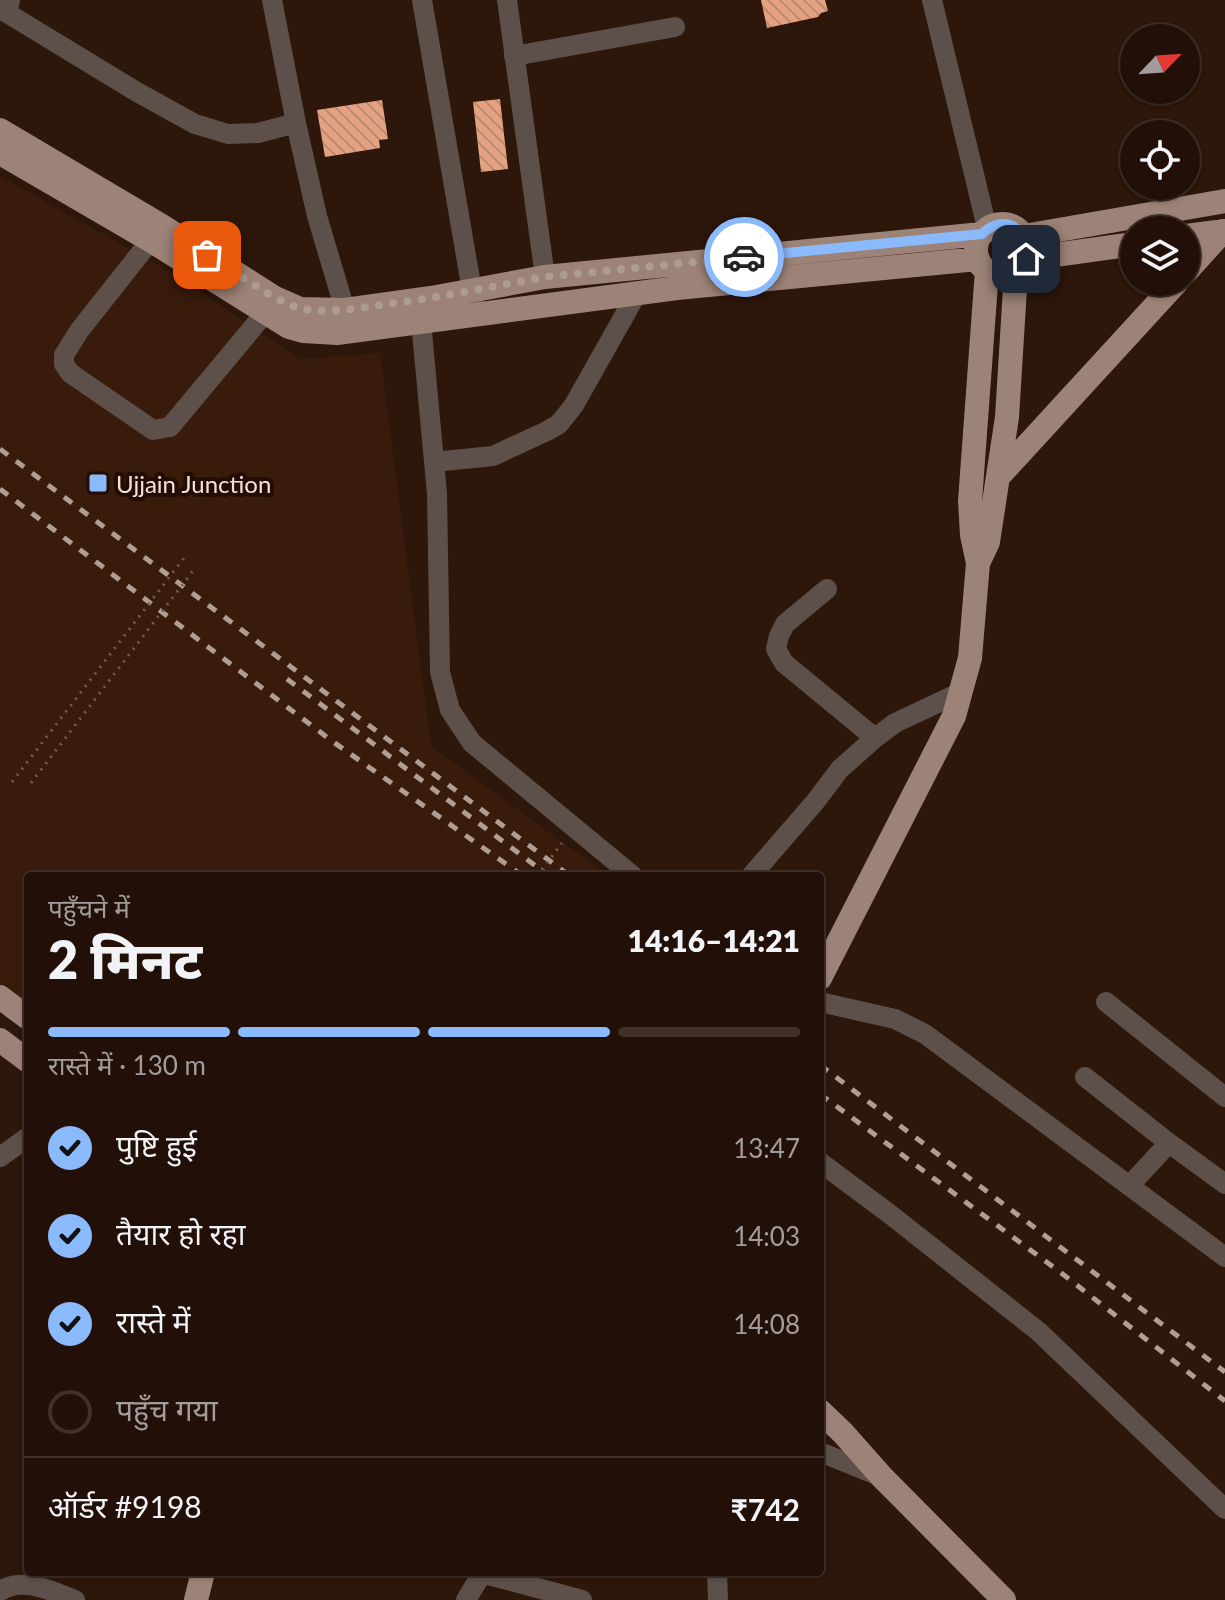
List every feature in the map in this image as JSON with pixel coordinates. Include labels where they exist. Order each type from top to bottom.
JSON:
[{"type":"main road","points":[[0,130],[270,305],[289,327],[319,333],[421,321],[545,277],[984,231],[1003,224],[1011,225],[1022,256],[1007,417],[988,542],[978,563]]},
{"type":"main road","points":[[0,153],[156,233]]},
{"type":"main road","points":[[270,305],[345,310],[474,303],[982,265],[998,275],[1007,275],[1022,256],[1225,201]]},
{"type":"main road","points":[[824,970],[954,716],[970,658],[978,563],[970,501],[982,265],[976,251],[977,242],[984,231]]},
{"type":"main road","points":[[1200,234],[1224,231]]},
{"type":"main road","points":[[1200,257],[1224,231]]},
{"type":"main road","points":[[1022,256],[1120,246]]},
{"type":"main road","points":[[999,476],[1164,296]]},
{"type":"main road","points":[[0,997],[24,1015]]},
{"type":"main road","points":[[0,1040],[24,1058]]},
{"type":"main road","points":[[824,1415],[1004,1600]]},
{"type":"main road","points":[[181,1600],[186,1576]]},
{"type":"main road","points":[[196,1600],[202,1576]]},
{"type":"street","points":[[10,0],[7,13],[195,124],[228,134],[258,133],[296,123]]},
{"type":"street","points":[[272,0],[317,216],[345,310]]},
{"type":"street","points":[[422,0],[474,303]]},
{"type":"street","points":[[507,0],[545,277]]},
{"type":"street","points":[[932,0],[984,231]]},
{"type":"street","points":[[514,56],[675,27]]},
{"type":"street","points":[[156,233],[79,331],[64,355],[64,364],[70,373],[153,430],[170,427],[270,305]]},
{"type":"street","points":[[434,462],[493,456],[559,424],[574,405],[637,293]]},
{"type":"street","points":[[421,321],[437,494],[440,672],[450,710],[472,743],[628,872]]},
{"type":"street","points":[[827,589],[785,624],[776,649],[784,663],[875,738]]},
{"type":"street","points":[[754,872],[840,769],[875,738],[895,723],[961,692]]},
{"type":"street","points":[[1106,1002],[1225,1097]]},
{"type":"street","points":[[824,1003],[895,1019],[925,1034],[1225,1257]]},
{"type":"street","points":[[1085,1077],[1225,1184]]},
{"type":"street","points":[[0,1157],[24,1140]]},
{"type":"street","points":[[1130,1185],[1169,1143]]},
{"type":"street","points":[[824,1165],[1038,1331],[1225,1509]]},
{"type":"street","points":[[824,1454],[882,1477]]},
{"type":"street","points":[[466,1600],[480,1576]]},
{"type":"street","points":[[493,1576],[582,1600]]},
{"type":"street","points":[[717,1576],[718,1600]]},
{"type":"street","points":[[0,1591],[17,1584],[38,1586],[75,1600]]},
{"type":"path","points":[[12,782],[184,558]]},
{"type":"path","points":[[31,783],[196,567]]},
{"type":"path","points":[[540,872],[562,843]]},
{"type":"shaded area","points":[[0,176],[174,274],[300,359],[380,353],[431,746],[604,872],[24,872],[24,1006],[0,987]]},
{"type":"building","points":[[761,0],[825,0],[828,11],[818,17],[767,28]]},
{"type":"building","points":[[500,99],[508,169],[481,172],[473,102]]},
{"type":"building","points":[[382,100],[388,139],[379,140],[380,148],[325,157],[317,110]]},
{"type":"railway","points":[[0,449],[565,872]]},
{"type":"railway","points":[[0,489],[332,741],[517,872]]},
{"type":"railway","points":[[287,679],[544,872]]},
{"type":"railway","points":[[824,1068],[1225,1372]]},
{"type":"railway","points":[[824,1097],[1060,1272],[1225,1401]]},
{"type":"way so far","points":[[207,255],[275,298],[300,309],[318,311],[431,298],[545,277],[744,257]]},
{"type":"place","name":"Ujjain Junction","points":[[98,483]]},
{"type":"route","points":[[744,257],[982,234],[987,228],[1003,224],[1011,225],[1024,236],[1028,251],[1026,259]]}]
